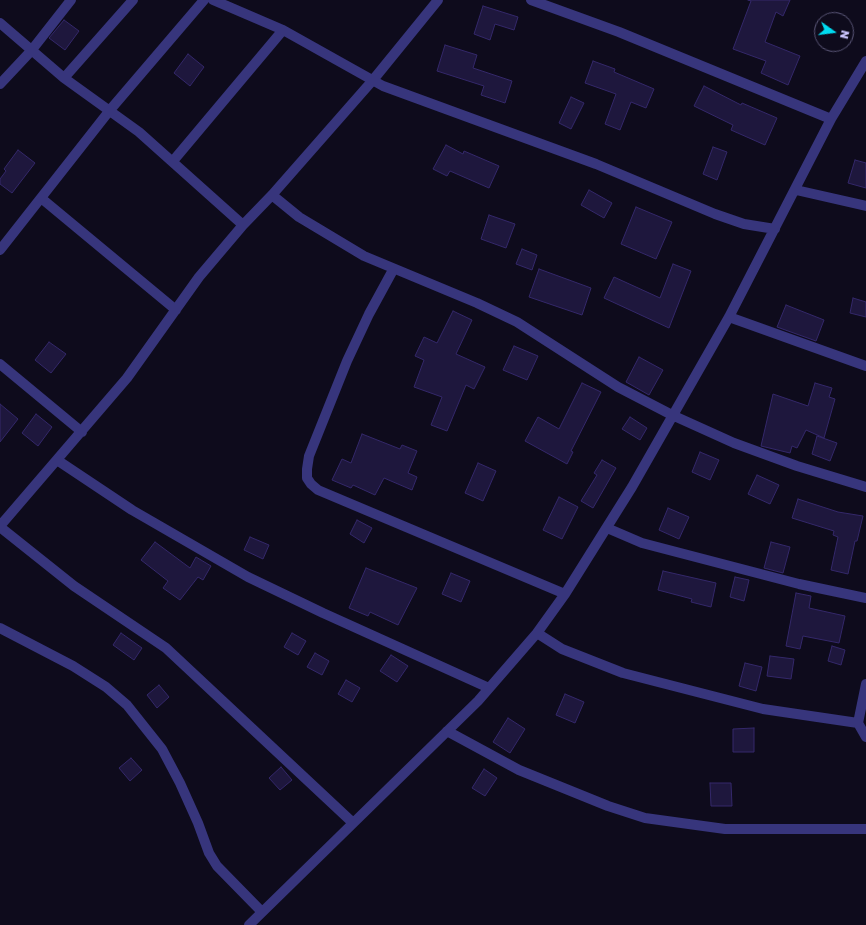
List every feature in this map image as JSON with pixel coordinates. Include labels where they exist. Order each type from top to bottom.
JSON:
[{"type":"street","points":[[0,84],[31,51],[71,0]]},
{"type":"street","points":[[64,78],[133,0]]},
{"type":"street","points":[[0,250],[110,110],[204,0]]},
{"type":"street","points":[[213,0],[283,30],[383,86],[596,164],[715,214],[744,224],[775,228]]},
{"type":"street","points":[[352,822],[166,648],[62,578],[0,527],[127,378],[199,277],[243,225],[272,195],[373,80],[438,0]]},
{"type":"street","points":[[531,0],[619,32],[831,119]]},
{"type":"street","points":[[0,23],[64,78],[110,110],[173,162],[243,225]]},
{"type":"street","points":[[173,162],[283,30]]},
{"type":"street","points":[[249,925],[352,822],[448,732],[537,633],[565,594],[607,528],[729,317],[796,190],[831,119],[866,61]]},
{"type":"street","points":[[796,190],[866,206]]},
{"type":"street","points":[[272,195],[299,217],[364,256],[393,270],[477,303],[517,322],[618,387],[672,416],[734,443],[797,466],[866,487]]},
{"type":"street","points":[[41,198],[176,310]]},
{"type":"street","points":[[393,270],[369,314],[347,361],[309,456],[306,469],[307,478],[318,490],[565,594]]},
{"type":"street","points":[[729,317],[866,366]]},
{"type":"street","points":[[0,364],[82,432]]},
{"type":"street","points":[[57,460],[132,510],[248,577],[323,613],[489,688]]},
{"type":"street","points":[[607,528],[642,543],[799,584],[866,598]]},
{"type":"street","points":[[0,628],[73,666],[106,687],[127,705],[162,749],[180,783],[198,823],[208,853],[217,866],[262,912]]},
{"type":"street","points":[[537,633],[562,649],[623,673],[763,709],[858,723]]},
{"type":"street","points":[[866,684],[858,723],[866,737]]},
{"type":"street","points":[[448,732],[519,770],[608,806],[645,818],[687,825],[725,829],[866,829]]},
{"type":"building","points":[[748,0],[790,0],[783,16],[776,12],[765,42],[800,56],[788,85],[761,73],[766,61],[733,49],[751,1]]},
{"type":"building","points":[[483,6],[518,17],[514,30],[495,24],[490,40],[474,34]]},
{"type":"building","points":[[64,20],[79,31],[65,50],[49,38]]},
{"type":"building","points":[[445,45],[477,55],[473,68],[512,81],[505,103],[481,95],[484,86],[437,71]]},
{"type":"building","points":[[188,54],[204,67],[190,86],[174,73]]},
{"type":"building","points":[[593,61],[615,69],[614,72],[654,89],[646,108],[631,102],[620,130],[605,124],[616,94],[585,83]]},
{"type":"building","points":[[704,86],[741,105],[742,103],[777,118],[765,145],[731,130],[733,125],[694,106]]},
{"type":"building","points":[[571,97],[584,103],[571,129],[559,123]]},
{"type":"building","points":[[446,145],[463,154],[464,151],[499,166],[489,188],[450,171],[447,176],[433,169]]},
{"type":"building","points":[[713,147],[727,152],[717,180],[703,174]]},
{"type":"building","points":[[18,150],[35,163],[12,193],[0,184],[0,179],[6,171],[4,169]]},
{"type":"building","points":[[855,160],[866,163],[866,188],[848,183]]},
{"type":"building","points":[[589,190],[612,203],[604,218],[581,205]]},
{"type":"building","points":[[636,207],[672,222],[656,259],[621,244]]},
{"type":"building","points":[[489,215],[515,224],[506,248],[481,239]]},
{"type":"building","points":[[522,249],[537,255],[532,270],[516,264]]},
{"type":"building","points":[[673,264],[691,271],[669,328],[604,298],[614,277],[660,298]]},
{"type":"building","points":[[539,269],[591,288],[582,315],[529,297]]},
{"type":"building","points":[[853,298],[866,302],[866,317],[850,313]]},
{"type":"building","points":[[786,305],[824,320],[816,341],[777,327]]},
{"type":"building","points":[[453,311],[472,320],[456,354],[485,367],[474,389],[466,385],[447,431],[431,425],[442,397],[414,387],[424,360],[415,356],[424,337],[437,343]]},
{"type":"building","points":[[49,342],[66,354],[51,373],[35,360]]},
{"type":"building","points":[[514,346],[538,356],[527,380],[503,370]]},
{"type":"building","points":[[639,357],[663,370],[649,395],[626,382]]},
{"type":"building","points":[[582,383],[601,392],[571,451],[573,452],[567,464],[525,441],[538,417],[559,429]]},
{"type":"building","points":[[815,383],[832,388],[829,397],[835,399],[824,438],[806,430],[797,448],[792,446],[790,453],[761,446],[773,394],[808,406]]},
{"type":"building","points":[[0,404],[18,419],[0,442]]},
{"type":"building","points":[[36,414],[52,427],[38,446],[22,433]]},
{"type":"building","points":[[630,417],[647,428],[640,440],[622,429]]},
{"type":"building","points":[[362,434],[400,449],[402,445],[417,451],[408,473],[417,477],[412,490],[384,478],[375,495],[353,485],[351,488],[332,480],[342,459],[351,463]]},
{"type":"building","points":[[817,436],[837,443],[830,461],[812,454]]},
{"type":"building","points":[[700,452],[719,460],[710,480],[692,472]]},
{"type":"building","points":[[602,460],[616,468],[593,508],[581,501],[597,475],[594,473]]},
{"type":"building","points":[[478,463],[496,471],[483,501],[465,493]]},
{"type":"building","points":[[757,475],[779,485],[770,504],[748,494]]},
{"type":"building","points":[[559,497],[578,507],[562,539],[543,530]]},
{"type":"building","points":[[798,499],[838,512],[863,516],[857,541],[855,541],[848,574],[831,570],[838,537],[833,535],[834,531],[792,518]]},
{"type":"building","points":[[668,508],[689,517],[679,539],[659,530]]},
{"type":"building","points":[[357,520],[372,528],[364,543],[350,534]]},
{"type":"building","points":[[250,537],[269,545],[263,559],[244,550]]},
{"type":"building","points":[[155,542],[190,568],[196,557],[211,566],[203,580],[198,577],[180,600],[163,588],[168,581],[141,560]]},
{"type":"building","points":[[771,542],[790,547],[783,573],[764,568]]},
{"type":"building","points":[[366,568],[417,588],[398,625],[370,612],[368,616],[349,608]]},
{"type":"building","points":[[663,571],[716,583],[711,607],[691,602],[692,599],[658,590]]},
{"type":"building","points":[[451,573],[470,581],[461,602],[442,594]]},
{"type":"building","points":[[735,577],[749,580],[744,601],[730,597]]},
{"type":"building","points":[[796,593],[811,596],[809,608],[845,616],[839,643],[803,636],[800,649],[786,646]]},
{"type":"building","points":[[121,633],[142,648],[134,660],[113,645]]},
{"type":"building","points":[[292,633],[306,641],[298,655],[284,647]]},
{"type":"building","points":[[832,646],[845,650],[841,665],[828,661]]},
{"type":"building","points":[[315,653],[329,661],[322,675],[307,667]]},
{"type":"building","points":[[391,655],[408,666],[397,682],[380,671]]},
{"type":"building","points":[[770,656],[794,659],[791,679],[767,676]]},
{"type":"building","points":[[745,663],[762,667],[756,691],[739,686]]},
{"type":"building","points":[[346,680],[360,688],[352,702],[338,694]]},
{"type":"building","points":[[159,685],[169,697],[157,708],[147,695]]},
{"type":"building","points":[[565,694],[584,702],[575,723],[556,715]]},
{"type":"building","points":[[508,718],[525,729],[510,753],[493,742]]},
{"type":"building","points":[[754,728],[754,752],[733,752],[733,729]]},
{"type":"building","points":[[131,758],[142,770],[130,781],[119,768]]},
{"type":"building","points":[[281,767],[292,780],[280,790],[269,778]]},
{"type":"building","points":[[484,769],[497,778],[485,796],[472,788]]},
{"type":"building","points":[[710,783],[731,783],[732,806],[711,806]]}]
